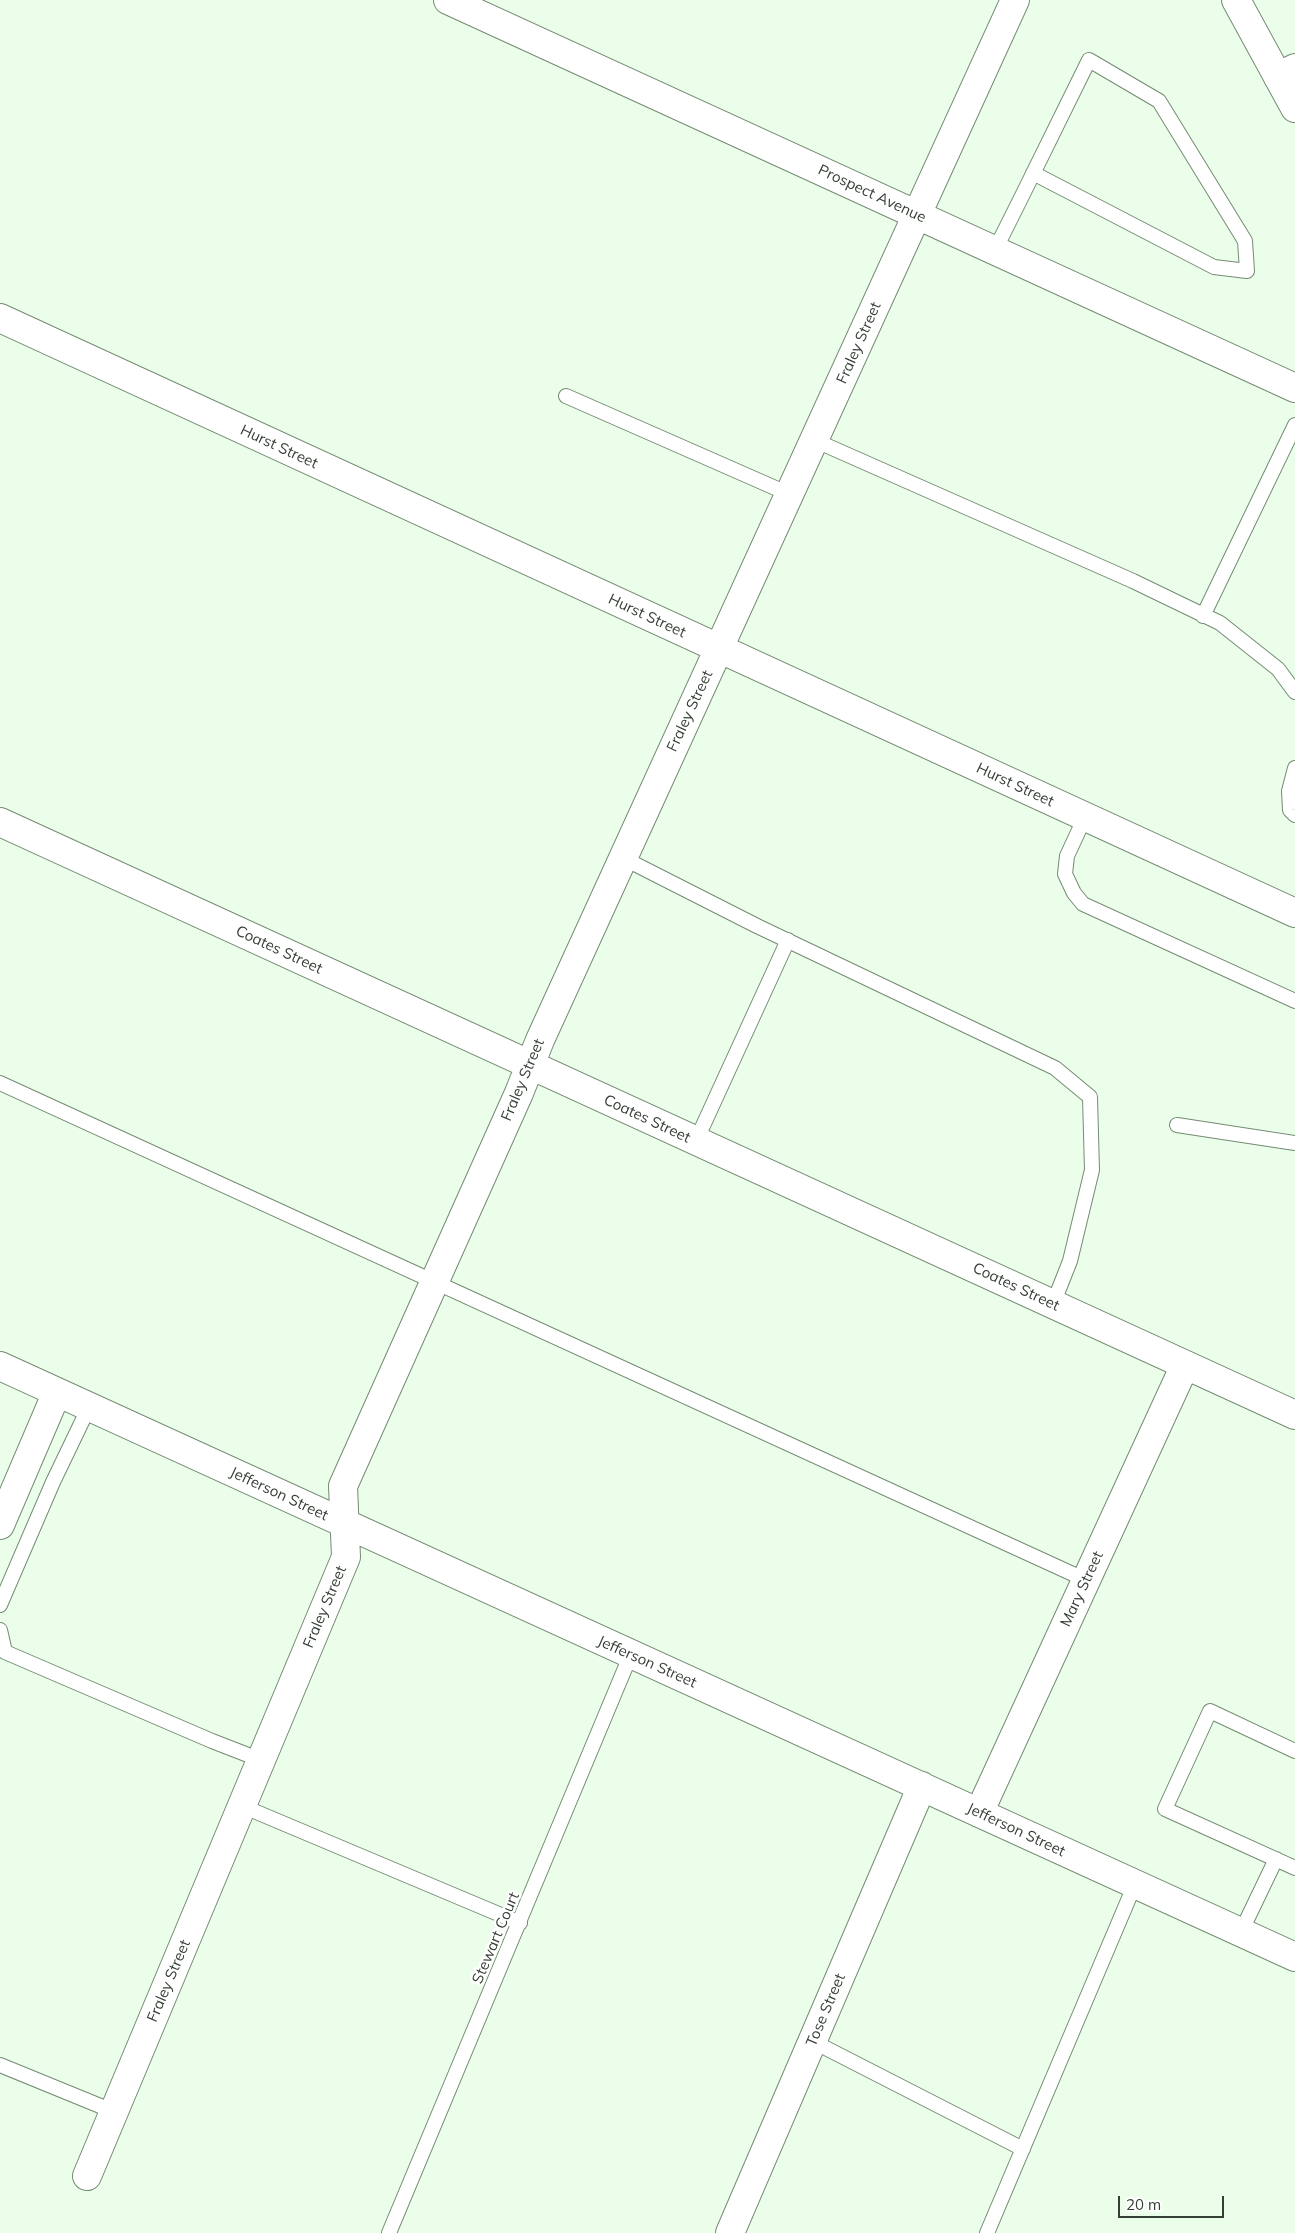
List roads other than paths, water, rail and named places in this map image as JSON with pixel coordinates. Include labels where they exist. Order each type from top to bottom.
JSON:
[{"type":"street","name":"Prospect Avenue","points":[[448,0],[1295,388]]},
{"type":"street","name":"Fraley Street","points":[[87,2176],[346,1557],[343,1486],[623,858],[1015,0]]},
{"type":"street","points":[[1236,0],[1287,73],[1295,108]]},
{"type":"street","name":"Hurst Street","points":[[0,318],[1295,914]]},
{"type":"street","name":"Coates Street","points":[[0,822],[1295,1415]]},
{"type":"street","name":"Mary Street","points":[[979,1813],[1185,1365]]},
{"type":"street","name":"Jefferson Street","points":[[0,1366],[1295,1957]]},
{"type":"street","points":[[0,1525],[56,1392]]},
{"type":"street","name":"Tose Street","points":[[730,2233],[922,1786]]},
{"type":"lane","points":[[995,250],[1033,173],[1089,60],[1159,101],[1245,241],[1247,270],[1214,267],[1033,173]]},
{"type":"lane","points":[[566,396],[789,494]]},
{"type":"lane","points":[[1203,616],[1295,425]]},
{"type":"lane","points":[[814,440],[1132,581],[1220,624],[1278,670],[1295,692]]},
{"type":"lane","points":[[1295,768],[1289,792],[1290,810],[1295,815]]},
{"type":"lane","points":[[1085,817],[1067,856],[1065,874],[1074,894],[1082,904],[1295,1001]]},
{"type":"lane","points":[[623,858],[788,940],[1055,1068],[1090,1097],[1092,1170],[1070,1261],[1053,1304]]},
{"type":"lane","points":[[696,1141],[788,940]]},
{"type":"lane","points":[[0,1083],[1086,1580]]},
{"type":"lane","points":[[1177,1124],[1295,1142]]},
{"type":"lane","points":[[0,1605],[53,1482],[89,1407]]},
{"type":"lane","points":[[0,1630],[5,1652],[212,1741],[261,1760]]},
{"type":"lane","name":"Stewart Court","points":[[389,2233],[631,1654]]},
{"type":"lane","points":[[1295,1751],[1210,1711],[1165,1809],[1295,1868]]},
{"type":"lane","points":[[242,1806],[520,1923]]},
{"type":"lane","points":[[1241,1932],[1276,1859]]},
{"type":"lane","points":[[987,2233],[1135,1884]]},
{"type":"lane","points":[[812,2041],[1023,2149]]},
{"type":"lane","points":[[0,2065],[114,2112]]}]
